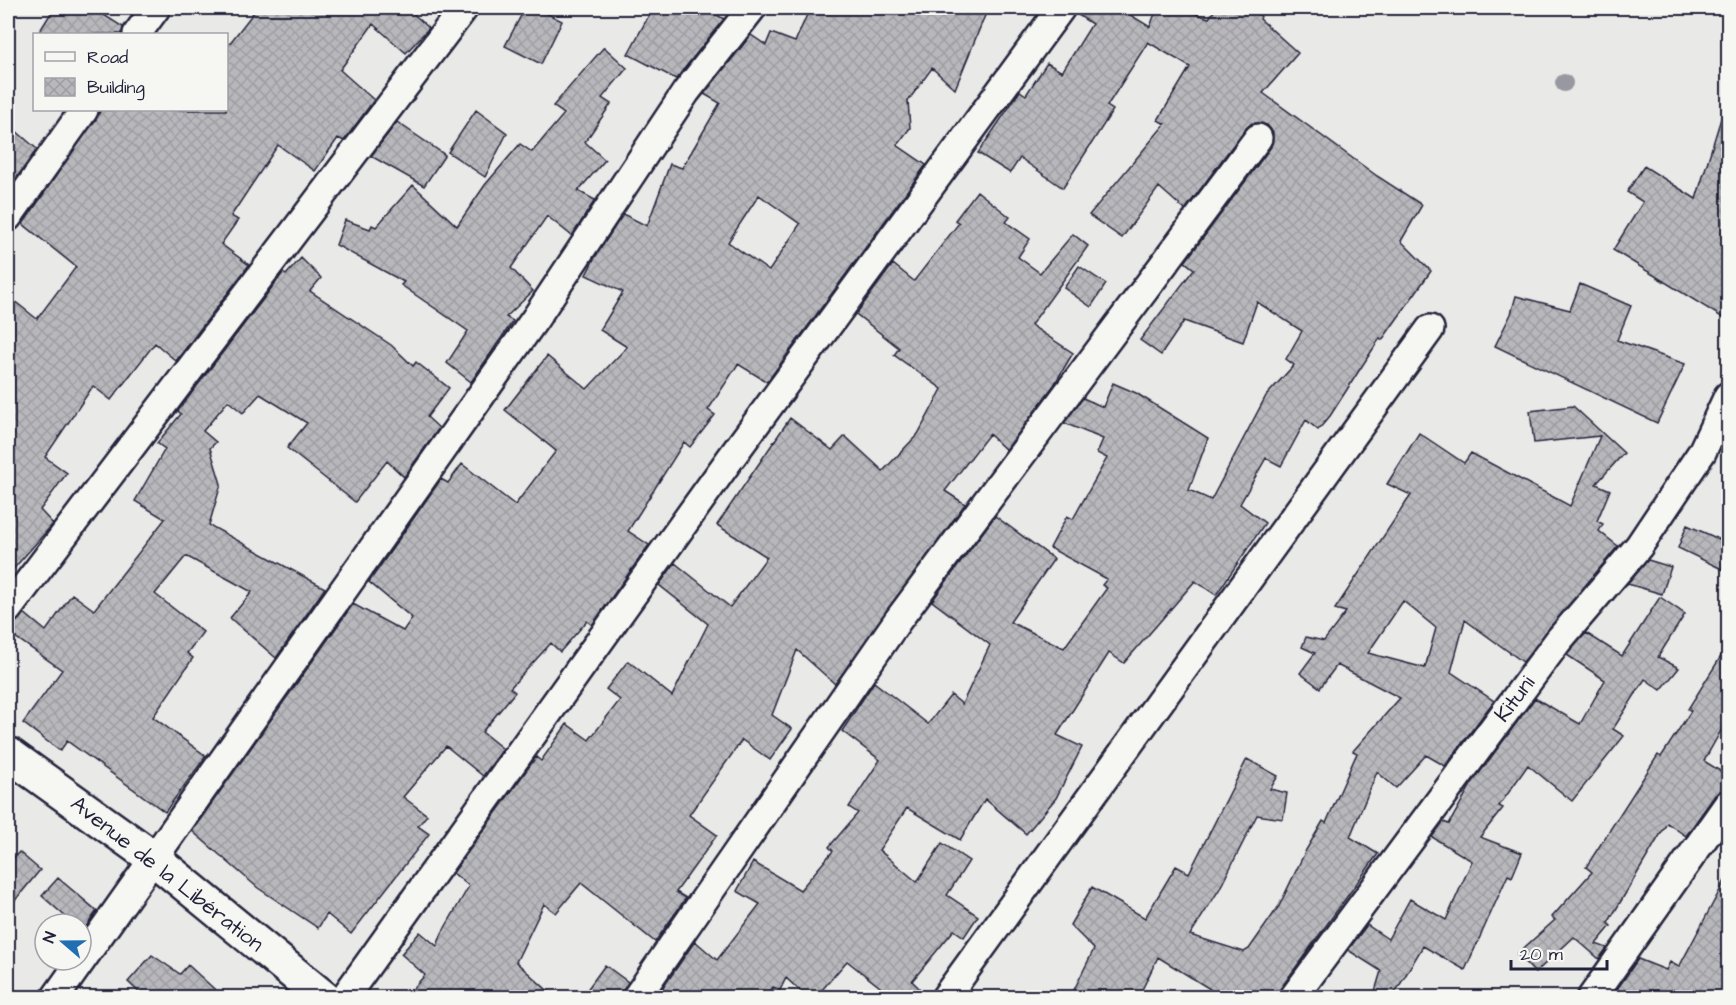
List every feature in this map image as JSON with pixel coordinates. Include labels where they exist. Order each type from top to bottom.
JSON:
[{"type":"highway","name":"Avenue de la Libération","points":[[8,754],[153,858],[324,998]]},
{"type":"street","points":[[138,33],[156,8]]},
{"type":"street","points":[[8,609],[464,8]]},
{"type":"street","points":[[56,998],[535,319],[686,92],[752,8]]},
{"type":"street","points":[[344,998],[730,459],[1060,8]]},
{"type":"street","points":[[8,217],[83,111]]},
{"type":"street","points":[[636,998],[898,620],[1258,138]]},
{"type":"street","points":[[945,998],[1430,329]]},
{"type":"street","name":"Kituni","points":[[1293,998],[1558,640],[1639,546],[1702,452],[1728,396]]},
{"type":"street","points":[[1591,998],[1728,804]]},
{"type":"building","points":[[54,8],[93,8],[123,27],[122,33],[39,33]]},
{"type":"building","points":[[257,8],[407,8],[429,28],[406,53],[373,24],[340,70],[374,100],[344,141],[338,138],[315,171],[278,145],[231,216],[238,220],[221,244],[249,265],[176,361],[155,343],[111,400],[93,386],[45,457],[67,473],[40,510],[53,524],[8,575],[8,296],[37,319],[76,267],[23,224],[100,111],[228,111],[228,45]]},
{"type":"building","points":[[525,8],[536,8],[562,21],[541,64],[505,46]]},
{"type":"building","points":[[653,8],[705,8],[724,19],[676,79],[628,54]]},
{"type":"building","points":[[810,8],[988,8],[955,89],[932,68],[908,101],[910,128],[897,145],[926,165],[767,382],[738,364],[708,410],[715,415],[690,447],[684,442],[628,531],[649,545],[592,625],[587,621],[560,652],[551,643],[510,688],[515,692],[482,732],[503,749],[483,776],[446,746],[403,797],[427,815],[418,826],[429,834],[351,934],[327,914],[318,928],[258,888],[192,831],[353,604],[403,631],[412,618],[369,582],[441,479],[448,483],[462,464],[515,505],[556,451],[505,410],[547,356],[587,389],[627,347],[600,330],[623,292],[586,275],[594,259],[623,214],[647,226],[670,164],[682,168],[720,103],[704,94],[751,35],[766,45],[771,33],[795,42]],"holes":[[[759,195],[800,224],[769,271],[728,242]]]},
{"type":"building","points":[[1076,8],[1119,8],[1150,27],[1157,8],[1178,8],[1209,18],[1216,8],[1247,8],[1261,16],[1260,19],[1298,53],[1263,93],[1377,176],[1422,205],[1401,241],[1431,271],[1382,340],[1380,338],[1330,416],[1318,430],[1306,420],[1281,466],[1266,458],[1240,504],[1265,523],[1216,595],[1195,581],[1124,663],[1109,653],[1057,735],[1082,747],[1056,798],[1026,834],[985,799],[960,840],[907,808],[879,850],[917,882],[942,843],[969,861],[947,895],[978,916],[964,937],[954,930],[912,981],[929,998],[894,998],[847,961],[815,998],[808,998],[786,978],[780,990],[773,987],[766,998],[656,998],[695,941],[717,960],[760,904],[737,891],[753,862],[800,890],[833,851],[829,847],[858,813],[849,807],[880,760],[842,731],[874,682],[928,724],[951,695],[962,704],[990,645],[932,601],[995,516],[1054,559],[1010,622],[1064,648],[1107,588],[1102,585],[1107,579],[1050,548],[1067,516],[1073,519],[1107,458],[1097,453],[1103,439],[1064,423],[1083,398],[1103,407],[1113,383],[1136,393],[1208,438],[1189,490],[1211,500],[1266,396],[1294,365],[1286,359],[1302,331],[1257,302],[1243,342],[1184,321],[1161,355],[1140,340],[1194,269],[1185,262],[1271,147],[1273,132],[1267,125],[1252,123],[1245,129],[1185,210],[1159,187],[1122,238],[1089,215],[1165,124],[1158,120],[1190,67],[1148,42],[1107,106],[1113,110],[1063,188],[1020,158],[1010,173],[978,153],[1020,91],[1026,95],[1047,63],[1062,72],[1092,24],[1075,13]]},
{"type":"building","points":[[604,47],[627,68],[602,98],[611,104],[585,142],[605,160],[578,191],[595,200],[572,236],[547,216],[511,268],[533,291],[506,317],[513,321],[471,382],[447,363],[468,331],[401,285],[404,282],[336,245],[345,220],[370,229],[372,225],[376,227],[413,185],[457,226],[485,185],[520,144],[532,152],[564,114],[553,106]]},
{"type":"building","points":[[476,110],[507,133],[485,177],[448,152]]},
{"type":"building","points":[[1722,115],[1728,116],[1728,321],[1613,250],[1643,202],[1627,192],[1644,166],[1696,199]]},
{"type":"building","points":[[397,122],[445,155],[424,186],[371,156]]},
{"type":"building","points":[[8,124],[37,149],[8,190]]},
{"type":"building","points":[[977,191],[1010,217],[1006,222],[1030,239],[1018,257],[1040,273],[1073,234],[1088,246],[1031,325],[1073,353],[1054,385],[1006,450],[989,434],[945,491],[965,504],[835,684],[797,650],[772,715],[792,729],[770,760],[742,740],[689,815],[717,835],[676,892],[686,898],[655,942],[581,883],[556,913],[544,904],[516,962],[556,998],[405,998],[425,975],[401,954],[420,932],[437,946],[469,886],[453,873],[536,757],[541,761],[567,724],[589,740],[620,700],[606,689],[628,661],[672,696],[708,624],[659,585],[675,563],[730,607],[767,557],[717,525],[790,418],[832,450],[845,436],[883,471],[918,434],[942,389],[894,355],[899,348],[856,314],[893,264],[914,281],[959,223],[955,220]]},
{"type":"building","points":[[301,258],[321,278],[310,291],[391,345],[413,366],[416,362],[449,388],[427,417],[439,428],[404,477],[387,461],[355,502],[287,448],[307,423],[260,394],[243,413],[228,401],[203,431],[216,442],[210,448],[221,484],[209,525],[325,588],[276,658],[230,618],[252,592],[186,556],[155,594],[203,632],[187,653],[193,658],[153,717],[206,756],[165,812],[67,741],[60,751],[23,723],[62,670],[8,632],[8,629],[24,613],[46,631],[72,594],[94,610],[165,519],[135,501],[165,449],[157,443],[181,414],[178,411],[283,273],[286,275]]},
{"type":"building","points":[[1079,266],[1106,284],[1091,307],[1064,288]]},
{"type":"building","points":[[1580,284],[1631,306],[1617,340],[1685,364],[1657,423],[1495,346],[1511,314],[1516,296],[1570,310]]},
{"type":"building","points":[[1573,406],[1624,453],[1596,484],[1610,490],[1597,521],[1603,524],[1599,531],[1618,546],[1523,662],[1465,620],[1451,672],[1494,701],[1445,766],[1426,755],[1396,788],[1377,772],[1350,837],[1378,854],[1280,989],[1277,998],[1203,998],[1210,989],[1158,957],[1138,998],[1070,998],[1094,949],[1070,925],[1092,887],[1145,918],[1176,866],[1189,873],[1247,759],[1278,776],[1270,789],[1287,793],[1283,819],[1257,815],[1219,890],[1190,935],[1244,952],[1249,949],[1279,906],[1323,821],[1326,823],[1357,753],[1353,751],[1400,698],[1337,665],[1320,688],[1300,673],[1315,653],[1302,647],[1306,637],[1324,641],[1346,612],[1335,609],[1411,495],[1387,484],[1419,433],[1464,463],[1471,453],[1570,506],[1600,436],[1534,443],[1530,411]],"holes":[[[1403,601],[1436,628],[1425,668],[1368,653]]]},
{"type":"building","points":[[1687,525],[1728,543],[1728,572],[1678,548]]},
{"type":"building","points":[[1648,560],[1671,567],[1662,594],[1628,584]]},
{"type":"building","points":[[1660,597],[1685,614],[1658,657],[1679,668],[1661,690],[1645,679],[1613,729],[1624,736],[1572,801],[1528,765],[1499,806],[1503,808],[1480,837],[1522,853],[1512,877],[1508,875],[1465,970],[1423,946],[1392,998],[1373,998],[1381,971],[1348,950],[1367,925],[1388,939],[1410,899],[1446,920],[1472,861],[1432,837],[1443,822],[1449,824],[1472,783],[1535,698],[1580,724],[1605,680],[1567,655],[1586,633],[1622,656]]},
{"type":"building","points":[[1728,645],[1728,718],[1704,761],[1728,776],[1728,788],[1715,795],[1686,836],[1667,823],[1608,923],[1611,926],[1596,944],[1607,948],[1599,959],[1574,937],[1535,973],[1517,954],[1555,920],[1552,917],[1592,872],[1586,867],[1658,755],[1661,757],[1691,711],[1688,709]]},
{"type":"building","points":[[19,852],[40,870],[8,909],[8,864]]},
{"type":"building","points":[[1728,875],[1728,998],[1611,998],[1638,959],[1666,970],[1670,962],[1679,967]]},
{"type":"building","points":[[58,878],[97,911],[93,917],[93,912],[60,912],[42,896]]},
{"type":"building","points":[[152,955],[180,974],[188,965],[224,998],[145,998],[128,982]]},
{"type":"building","points":[[605,965],[628,982],[620,998],[581,998]]}]
